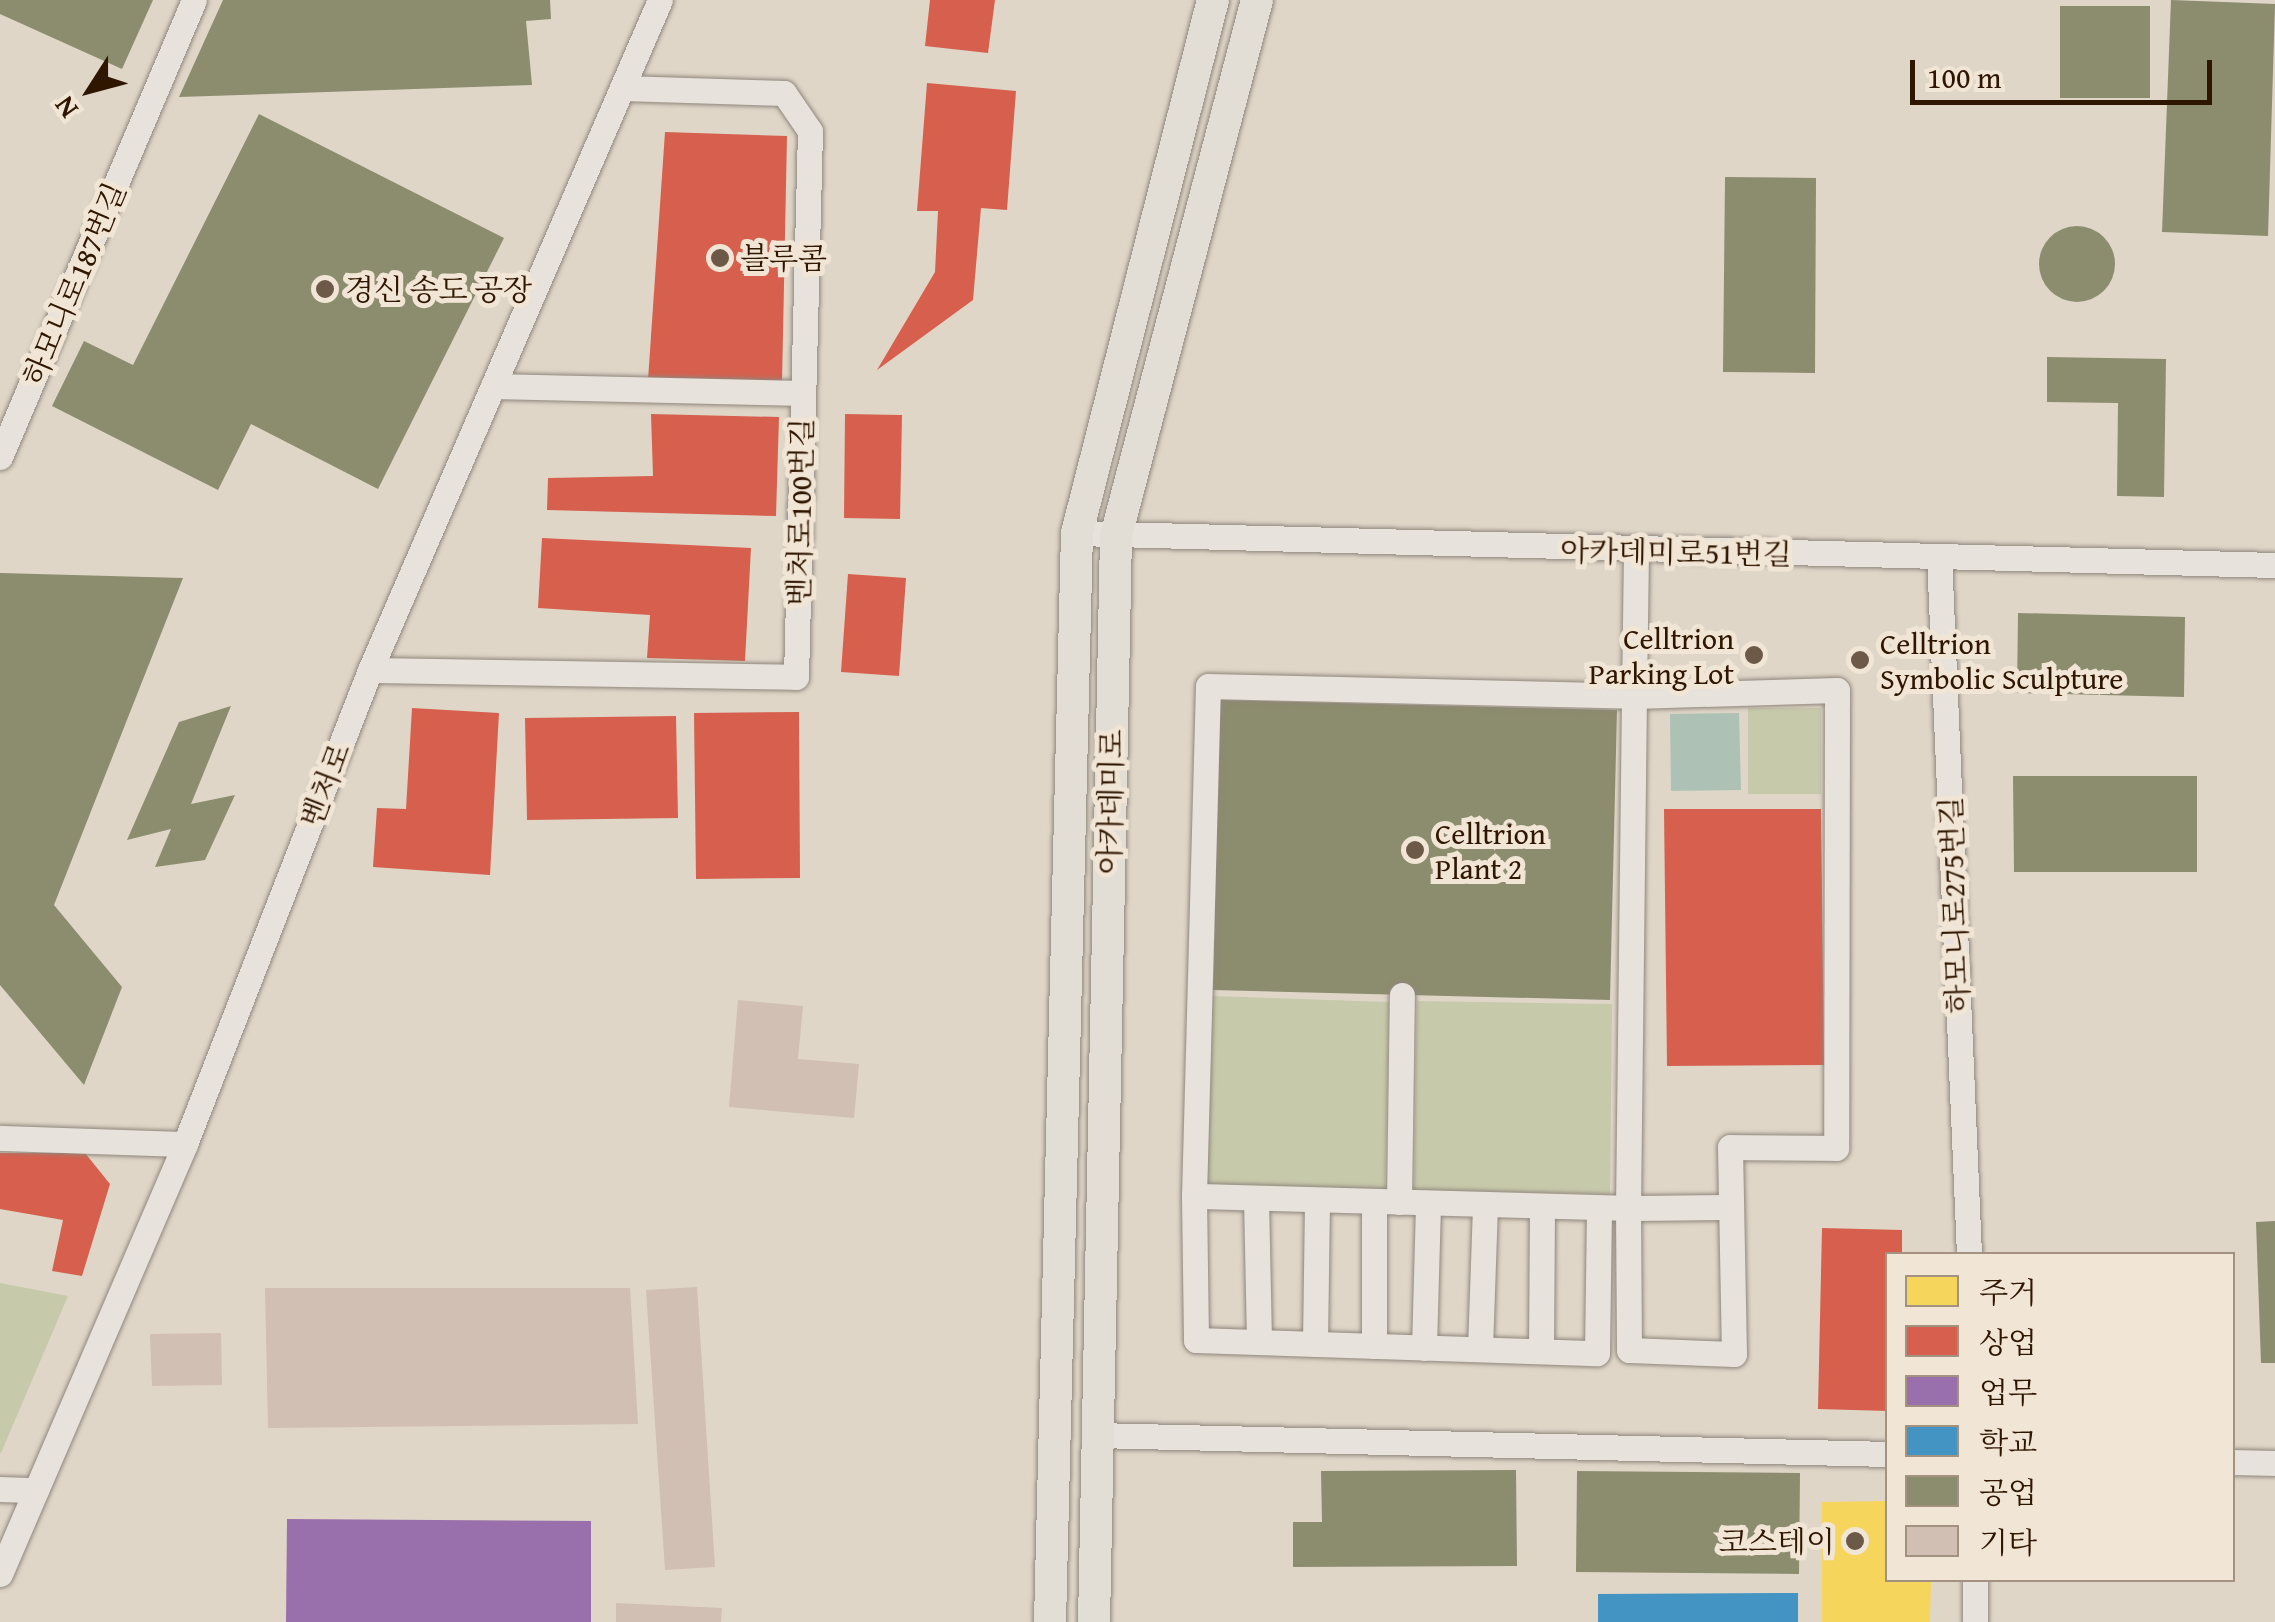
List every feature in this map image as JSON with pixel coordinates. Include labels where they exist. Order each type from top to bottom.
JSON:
[{"type":"main road","name":"아카데미로","points":[[1050,1622],[1077,533],[1213,0]]},
{"type":"main road","name":"아카데미로","points":[[1094,1622],[1116,536],[1257,0]]},
{"type":"street","name":"하모니로187번길","points":[[0,457],[194,0]]},
{"type":"street","name":"벤처로","points":[[0,1574],[185,1144],[370,670],[660,0]]},
{"type":"street","name":"벤처로100번길","points":[[370,670],[796,678],[810,131],[801,109],[762,89],[622,88]]},
{"type":"street","points":[[493,386],[803,393]]},
{"type":"street","name":"아카데미로51번길","points":[[1077,533],[1636,551],[2275,565]]},
{"type":"street","points":[[1599,1208],[1597,1353],[1196,1340],[1194,1196],[1208,686],[1634,696],[1837,690],[1836,1148],[1730,1147],[1734,1354],[1629,1350],[1628,1208],[1634,696],[1636,551]]},
{"type":"street","name":"하모니로275번길","points":[[1940,556],[1969,1252]]},
{"type":"street","points":[[1374,1346],[1402,995]]},
{"type":"street","points":[[0,1138],[185,1144]]},
{"type":"street","points":[[1194,1196],[1599,1208],[1731,1207]]},
{"type":"street","points":[[1256,1198],[1259,1342]]},
{"type":"street","points":[[1316,1200],[1316,1344]]},
{"type":"street","points":[[1424,1348],[1428,1203]]},
{"type":"street","points":[[1480,1349],[1484,1204]]},
{"type":"street","points":[[1541,1351],[1542,1206]]},
{"type":"street","points":[[1095,1434],[1885,1454]]},
{"type":"street","points":[[2235,1462],[2275,1463]]},
{"type":"street","points":[[0,1489],[36,1490]]},
{"type":"street","points":[[1974,1622],[1975,1582]]},
{"type":"shaded area","points":[[1748,708],[1821,708],[1821,794],[1748,794]]},
{"type":"shaded area","points":[[1739,713],[1741,790],[1671,791],[1670,714]]},
{"type":"shaded area","points":[[1212,996],[1389,1002],[1385,1189],[1207,1184]]},
{"type":"shaded area","points":[[1417,1001],[1612,1004],[1610,1194],[1414,1190]]},
{"type":"shaded area","points":[[0,1283],[68,1296],[1,1453],[0,1453]]},
{"type":"building: 주거","name":"코스테이","points":[[1885,1501],[1885,1582],[1931,1582],[1930,1622],[1822,1622],[1822,1502]]},
{"type":"building: 상업","points":[[930,0],[995,0],[988,53],[925,46]]},
{"type":"building: 상업","points":[[927,83],[1016,91],[1007,210],[981,208],[973,300],[877,370],[935,272],[938,211],[917,211]]},
{"type":"building: 상업","name":"블루콤","points":[[665,132],[787,136],[782,383],[648,380]]},
{"type":"building: 상업","points":[[651,414],[779,417],[776,516],[547,510],[548,478],[653,476]]},
{"type":"building: 상업","points":[[845,414],[902,415],[900,519],[844,518]]},
{"type":"building: 상업","points":[[542,538],[751,548],[745,661],[647,658],[650,615],[538,608]]},
{"type":"building: 상업","points":[[848,574],[906,578],[899,676],[841,672]]},
{"type":"building: 상업","points":[[412,708],[499,713],[490,875],[373,867],[377,808],[406,809]]},
{"type":"building: 상업","points":[[799,712],[800,878],[696,879],[694,713]]},
{"type":"building: 상업","points":[[676,716],[678,818],[527,820],[525,718]]},
{"type":"building: 상업","points":[[1664,809],[1821,809],[1824,1065],[1667,1066]]},
{"type":"building: 상업","points":[[0,1153],[85,1153],[110,1184],[82,1276],[52,1271],[63,1220],[0,1209]]},
{"type":"building: 상업","points":[[1822,1228],[1902,1230],[1902,1252],[1885,1252],[1885,1411],[1818,1409]]},
{"type":"building: 업무","points":[[287,1519],[591,1521],[591,1622],[286,1622]]},
{"type":"building: 학교","points":[[1798,1593],[1798,1622],[1598,1622],[1598,1594]]},
{"type":"building: 공업","points":[[0,0],[153,0],[122,69],[0,14]]},
{"type":"building: 공업","points":[[223,0],[550,0],[551,19],[526,21],[532,85],[179,97]]},
{"type":"building: 공업","points":[[2171,0],[2275,4],[2268,236],[2162,232]]},
{"type":"building: 공업","points":[[2060,6],[2150,6],[2150,98],[2060,98]]},
{"type":"building: 공업","name":"경신 송도 공장","points":[[259,114],[504,238],[378,489],[251,424],[218,490],[52,406],[84,341],[133,365]]},
{"type":"building: 공업","points":[[1725,177],[1816,178],[1815,373],[1723,372]]},
{"type":"building: 공업","points":[[2077,226],[2104,237],[2115,264],[2104,291],[2077,302],[2050,291],[2039,264],[2050,237]]},
{"type":"building: 공업","points":[[2047,357],[2166,359],[2164,497],[2117,496],[2118,403],[2047,402]]},
{"type":"building: 공업","points":[[0,573],[183,578],[54,905],[122,987],[84,1085],[0,985]]},
{"type":"building: 공업","points":[[2018,613],[2185,617],[2184,697],[2017,693]]},
{"type":"building: 공업","name":"Celltrion Plant 2","points":[[1220,700],[1617,710],[1610,1000],[1213,990]]},
{"type":"building: 공업","points":[[231,706],[191,804],[235,795],[205,860],[155,867],[171,829],[127,840],[179,722]]},
{"type":"building: 공업","points":[[2013,776],[2197,776],[2197,872],[2014,872]]},
{"type":"building: 공업","points":[[2275,1221],[2275,1363],[2261,1363],[2256,1222]]},
{"type":"building: 공업","points":[[1516,1470],[1517,1566],[1293,1567],[1293,1522],[1322,1522],[1321,1471]]},
{"type":"building: 공업","points":[[1577,1471],[1800,1473],[1799,1574],[1576,1572]]},
{"type":"building: 기타","points":[[738,1000],[803,1006],[798,1059],[859,1064],[854,1118],[729,1107]]},
{"type":"building: 기타","points":[[697,1287],[715,1567],[665,1570],[646,1290]]},
{"type":"building: 기타","points":[[265,1288],[630,1288],[638,1424],[268,1428]]},
{"type":"building: 기타","points":[[221,1333],[222,1385],[152,1386],[150,1334]]},
{"type":"building: 기타","points":[[616,1603],[722,1608],[721,1622],[616,1622]]},
{"type":"place","name":"블루콤","points":[[720,258]]},
{"type":"place","name":"경신 송도 공장","points":[[325,289]]},
{"type":"place","name":"Celltrion Parking Lot","points":[[1754,655]]},
{"type":"place","name":"Celltrion Symbolic Sculpture","points":[[1860,660]]},
{"type":"place","name":"Celltrion Plant 2","points":[[1415,850]]},
{"type":"place","name":"코스테이","points":[[1855,1541]]}]
